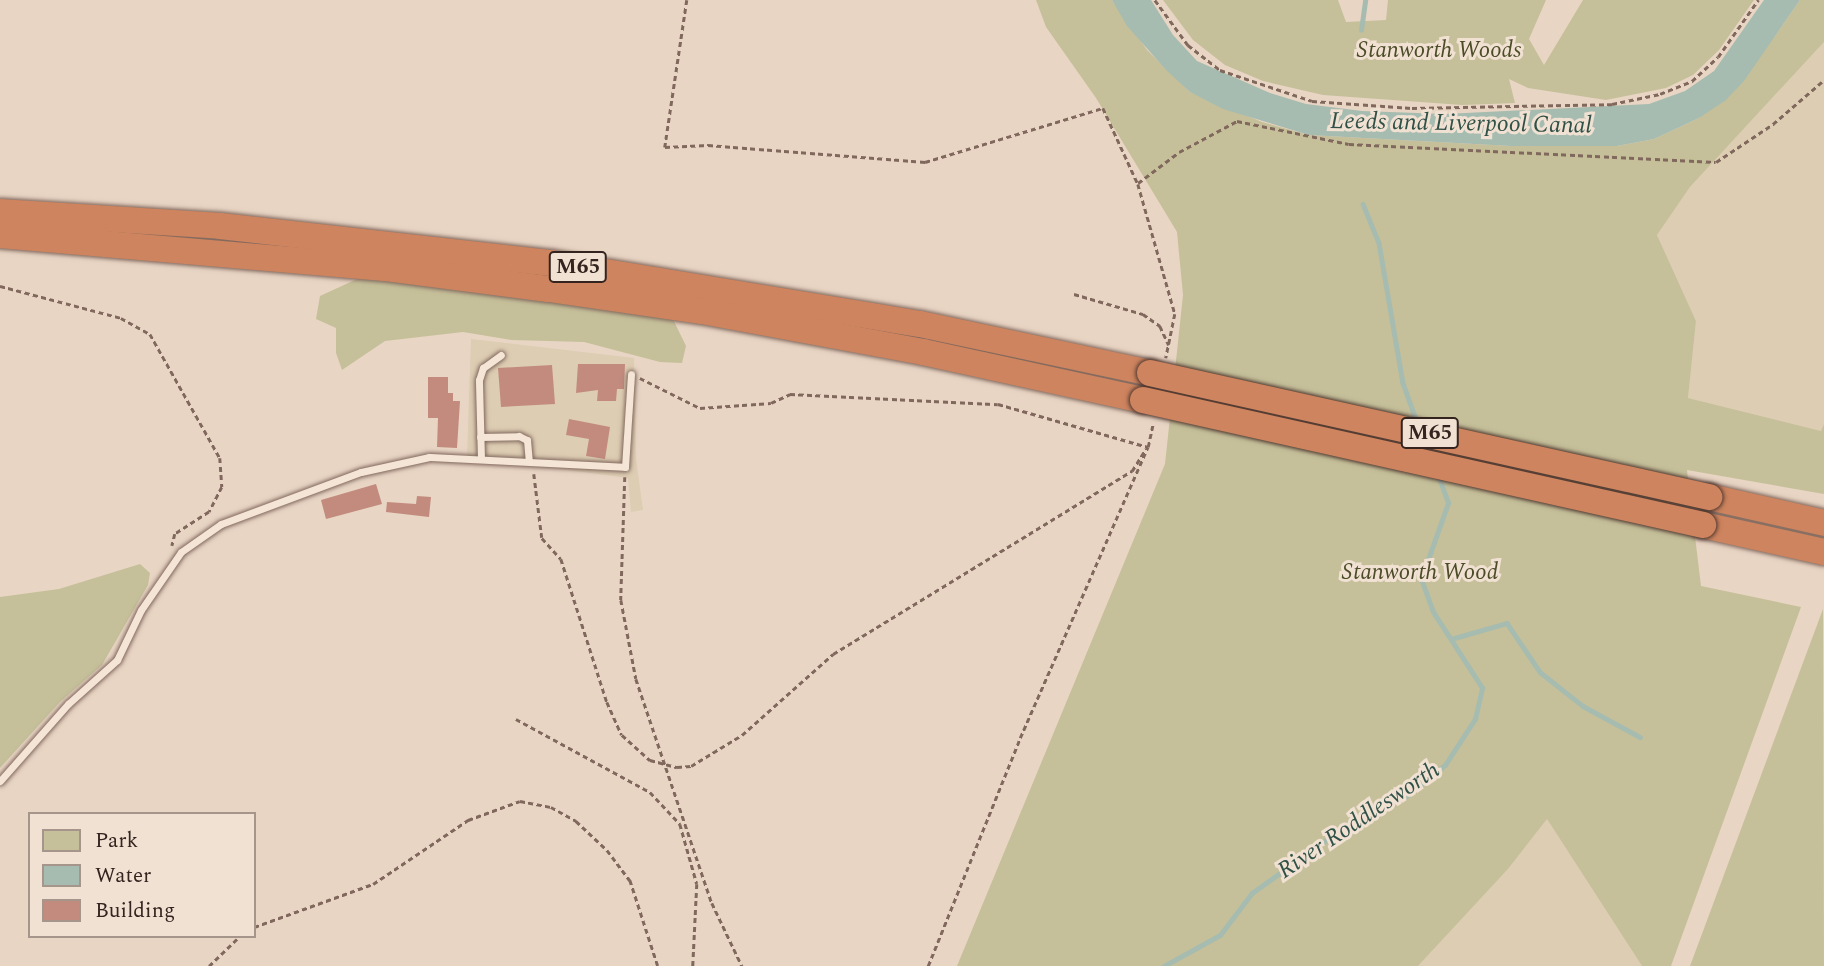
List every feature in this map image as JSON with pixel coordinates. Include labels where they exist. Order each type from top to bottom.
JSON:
[{"type":"highway","name":"M65","points":[[0,212],[233,227],[551,263],[920,324],[1824,523]]},
{"type":"highway","name":"M65","points":[[0,235],[394,269],[574,292],[923,352],[1824,552]]},
{"type":"lane","points":[[481,459],[479,380],[483,368],[501,355]]},
{"type":"lane","points":[[0,782],[68,704],[117,660],[141,610],[181,552],[222,524],[361,472],[429,457],[625,467],[631,374]]},
{"type":"lane","points":[[480,437],[519,436],[527,440],[531,461]]},
{"type":"path","points":[[687,0],[665,147],[708,145],[925,162],[1102,108],[1138,184],[1175,314],[1169,345],[1160,326],[1143,314],[1074,294]]},
{"type":"path","points":[[1155,0],[1188,45],[1220,70],[1312,101],[1412,108],[1612,104],[1660,94],[1692,81],[1718,57],[1758,0]]},
{"type":"path","points":[[1138,184],[1179,152],[1237,121],[1349,144],[1716,162],[1773,124],[1824,80]]},
{"type":"path","points":[[0,286],[121,318],[150,334],[220,458],[222,487],[209,512],[175,534],[171,549],[181,552]]},
{"type":"path","points":[[631,374],[700,408],[771,403],[790,394],[998,404],[1148,447]]},
{"type":"path","points":[[531,461],[542,538],[567,574],[607,702],[634,749],[666,766],[691,766],[742,735],[834,654],[1132,471],[1148,447]]},
{"type":"path","points":[[928,966],[1020,738],[1148,447]]},
{"type":"path","points":[[625,467],[621,600],[636,679],[712,903],[742,966]]},
{"type":"path","points":[[516,719],[650,792],[680,824],[697,884],[693,966]]},
{"type":"path","points":[[256,926],[373,884],[468,820],[520,801],[551,807],[576,821],[607,850],[630,880],[658,966]]},
{"type":"path","points":[[209,966],[238,938]]},
{"type":"shaded area","points":[[1824,42],[1824,424],[1821,431],[1688,398],[1696,321],[1657,235],[1690,187]]},
{"type":"shaded area","points":[[471,339],[634,358],[636,459],[643,510],[631,512],[628,478],[467,457]]},
{"type":"shaded area","points":[[1547,819],[1642,966],[1418,966],[1508,869]]},
{"type":"green space","name":"Stanworth Wood","points":[[1036,0],[1112,0],[1147,50],[1190,92],[1262,122],[1309,135],[1511,146],[1617,146],[1654,139],[1699,118],[1775,36],[1800,0],[1824,0],[1824,42],[1690,187],[1657,235],[1696,321],[1688,398],[1821,431],[1824,424],[1824,494],[1687,470],[1701,586],[1801,607],[1671,966],[1642,966],[1547,819],[1508,869],[1418,966],[957,966],[1165,464],[1183,295],[1177,232],[1096,98],[1046,27]]},
{"type":"green space","name":"Stanworth Woods","points":[[1163,0],[1338,0],[1346,22],[1386,20],[1388,0],[1546,0],[1529,39],[1544,65],[1583,0],[1754,0],[1719,50],[1693,75],[1666,88],[1606,100],[1528,88],[1509,79],[1515,103],[1462,105],[1323,95],[1263,81],[1225,65],[1193,40]]},
{"type":"green space","points":[[392,275],[670,313],[686,346],[682,363],[660,362],[584,342],[511,340],[463,332],[385,341],[342,370],[336,353],[336,328],[316,319],[320,296],[357,279]]},
{"type":"green space","points":[[140,564],[150,573],[148,585],[102,665],[60,702],[0,768],[0,597],[59,589]]},
{"type":"green space","points":[[1823,609],[1824,966],[1690,966]]},
{"type":"water","name":"Leeds and Liverpool Canal","points":[[1112,0],[1151,0],[1173,35],[1197,61],[1270,93],[1306,104],[1362,111],[1445,114],[1649,104],[1685,91],[1714,71],[1764,0],[1800,0],[1744,81],[1726,100],[1699,118],[1654,139],[1617,146],[1511,146],[1309,135],[1223,109],[1190,92],[1167,71],[1127,26]]},
{"type":"building","points":[[578,364],[625,364],[624,389],[617,389],[616,401],[597,401],[598,390],[576,393]]},
{"type":"building","points":[[552,365],[555,404],[501,407],[498,368]]},
{"type":"building","points":[[428,377],[448,377],[448,393],[453,393],[453,401],[460,401],[457,448],[437,447],[438,418],[428,418]]},
{"type":"building","points":[[569,419],[610,427],[605,459],[586,456],[589,439],[566,435]]},
{"type":"building","points":[[376,484],[382,504],[326,519],[321,500]]},
{"type":"building","points":[[417,496],[431,497],[429,517],[386,512],[387,502],[416,504]]},
{"type":"waterway","name":"River Roddlesworth","points":[[1361,30],[1365,0]]},
{"type":"waterway","name":"River Roddlesworth","points":[[1363,204],[1379,243],[1403,383],[1417,422]]},
{"type":"waterway","name":"River Roddlesworth","points":[[1164,966],[1220,935],[1252,893],[1358,817],[1405,797],[1445,765],[1475,719],[1482,688],[1433,612],[1421,579],[1448,503],[1438,476]]},
{"type":"waterway","points":[[1451,639],[1507,623],[1540,672],[1583,706],[1640,737]]}]
